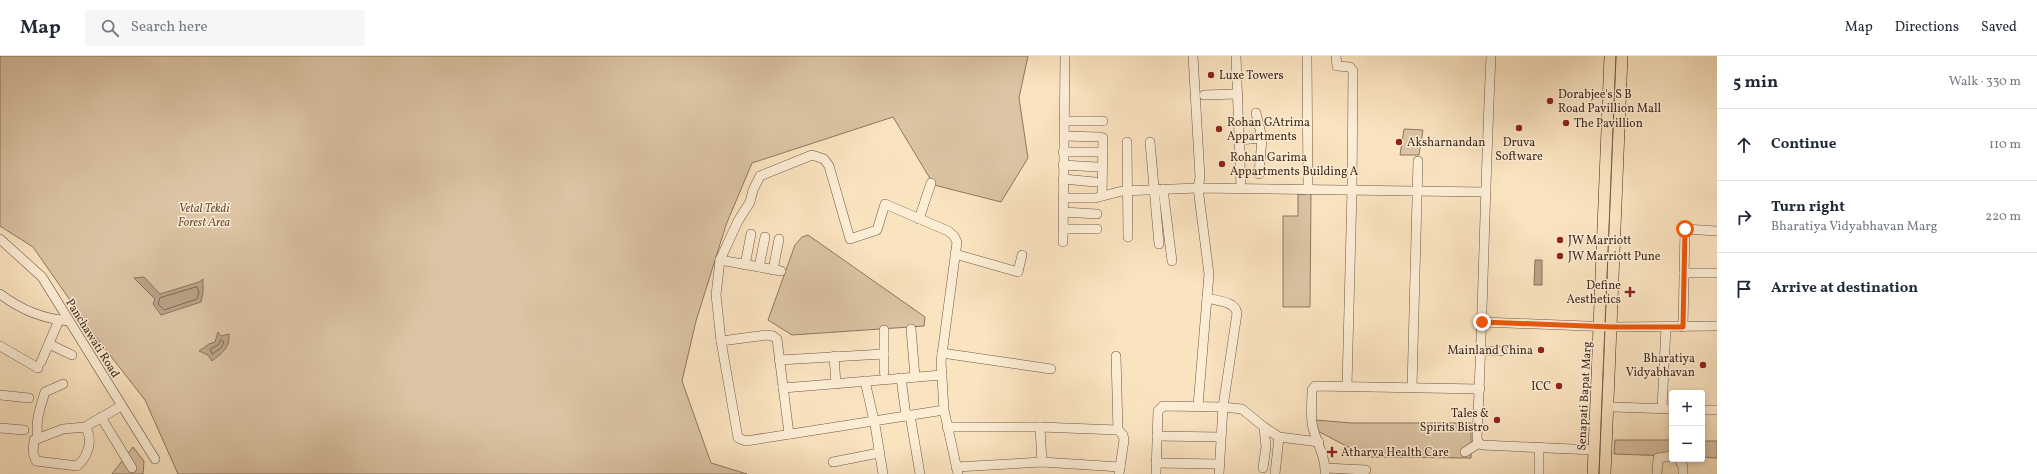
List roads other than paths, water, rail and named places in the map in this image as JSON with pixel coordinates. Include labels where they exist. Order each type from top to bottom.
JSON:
[{"type":"main road","name":"Senapati Bapat Marg","points":[[1593,474],[1601,327],[1610,56]]},
{"type":"main road","name":"Senapati Bapat Marg","points":[[1605,474],[1622,56]]},
{"type":"street","points":[[1193,56],[1200,177],[1198,188],[1208,274],[1198,406]]},
{"type":"street","points":[[1236,56],[1241,188]]},
{"type":"street","points":[[1307,56],[1308,190]]},
{"type":"street","points":[[1336,56],[1337,66],[1350,67],[1353,70],[1352,190],[1347,386]]},
{"type":"street","points":[[1479,443],[1485,192],[1491,56]]},
{"type":"street","points":[[1063,242],[1065,57]]},
{"type":"street","points":[[1204,95],[1238,94]]},
{"type":"street","points":[[1256,113],[1262,138],[1259,174]]},
{"type":"street","points":[[1064,121],[1103,121]]},
{"type":"street","points":[[1064,136],[1102,137],[1102,196]]},
{"type":"street","points":[[1239,140],[1262,138]]},
{"type":"street","points":[[1126,142],[1128,237]]},
{"type":"street","points":[[1150,142],[1172,261]]},
{"type":"street","points":[[1063,152],[1103,152]]},
{"type":"street","points":[[944,410],[746,441],[738,438],[721,341],[716,295],[720,260],[738,221],[750,202],[753,190],[760,176],[812,155],[824,159],[829,166],[850,239],[877,230],[885,204],[948,231],[954,236],[956,242],[955,254],[942,353],[942,375],[944,410],[947,427],[957,470],[997,470],[1042,462],[1083,470],[1120,470],[1124,440],[1123,435],[1118,430],[1040,427],[947,427]]},
{"type":"street","points":[[1412,387],[1418,161]]},
{"type":"street","points":[[1063,165],[1097,167]]},
{"type":"street","points":[[1063,179],[1095,182]]},
{"type":"street","points":[[919,219],[931,183]]},
{"type":"street","points":[[1063,198],[1102,196],[1128,191],[1198,188],[1485,192]]},
{"type":"street","points":[[1158,189],[1159,244]]},
{"type":"street","points":[[1063,212],[1097,214]]},
{"type":"street","points":[[1064,229],[1096,229]]},
{"type":"street","points":[[1683,327],[1685,229],[1717,231]]},
{"type":"street","points":[[745,265],[751,234]]},
{"type":"street","points":[[759,267],[765,236]]},
{"type":"street","name":"Panchawati Road","points":[[0,239],[42,277],[155,459]]},
{"type":"street","points":[[720,260],[777,270],[779,239]]},
{"type":"street","points":[[955,254],[1018,272],[1022,255]]},
{"type":"street","points":[[1684,273],[1717,273]]},
{"type":"street","points":[[0,294],[28,312],[69,321]]},
{"type":"street","points":[[1207,298],[1231,304],[1236,310],[1220,437],[1220,474]]},
{"type":"street","points":[[0,346],[40,365],[60,320]]},
{"type":"street","points":[[1482,322],[1601,327],[1717,326]]},
{"type":"street","points":[[1662,408],[1666,327]]},
{"type":"street","points":[[911,329],[914,377]]},
{"type":"street","points":[[884,330],[884,372]]},
{"type":"street","points":[[721,341],[773,336],[778,344],[789,434]]},
{"type":"street","points":[[49,344],[72,355]]},
{"type":"street","points":[[1481,351],[1502,351]]},
{"type":"street","points":[[942,353],[1051,369]]},
{"type":"street","points":[[779,360],[884,354]]},
{"type":"street","points":[[834,356],[836,384]]},
{"type":"street","points":[[1116,356],[1118,430]]},
{"type":"street","points":[[783,388],[942,375]]},
{"type":"street","points":[[901,378],[920,474]]},
{"type":"street","points":[[865,381],[874,420],[883,474]]},
{"type":"street","points":[[38,438],[38,413],[45,392],[63,384]]},
{"type":"street","points":[[1366,470],[1325,471],[1319,442],[1312,427],[1312,390],[1317,385],[1480,389]]},
{"type":"street","points":[[0,395],[30,398]]},
{"type":"street","points":[[85,427],[89,433],[90,441],[85,456],[77,466],[36,461],[34,457],[34,440],[63,429],[85,427],[121,406]]},
{"type":"street","points":[[1156,474],[1159,408],[1198,406],[1242,409],[1279,437],[1319,442]]},
{"type":"street","points":[[1613,407],[1669,409]]},
{"type":"street","points":[[1705,410],[1717,410]]},
{"type":"street","points":[[101,417],[132,468]]},
{"type":"street","points":[[1040,427],[1042,462]]},
{"type":"street","points":[[1263,468],[1266,447],[1264,427]]},
{"type":"street","points":[[0,428],[24,430]]},
{"type":"street","points":[[1157,436],[1220,437]]},
{"type":"street","points":[[1275,474],[1279,437]]},
{"type":"street","points":[[1479,443],[1482,445],[1594,450]]},
{"type":"street","points":[[1465,452],[1479,443]]},
{"type":"street","points":[[1538,448],[1539,474]]},
{"type":"street","points":[[832,462],[879,453]]},
{"type":"street","points":[[1657,474],[1658,458],[1669,456]]},
{"type":"street","points":[[1680,462],[1683,467],[1683,474]]},
{"type":"street","points":[[1156,463],[1220,464]]},
{"type":"water","points":[[1535,260],[1542,260],[1542,285],[1534,285]]},
{"type":"water","points":[[144,277],[160,294],[199,282],[203,279],[201,302],[161,315],[153,304],[155,299],[134,278]]},
{"type":"water","points":[[218,332],[221,336],[229,334],[229,339],[227,347],[212,361],[208,355],[199,351],[215,342]]},
{"type":"place","name":"Luxe Towers","points":[[1211,75]]},
{"type":"place","name":"Dorabjee's S B Road Pavillion Mall","points":[[1550,101]]},
{"type":"place","name":"The Pavillion","points":[[1566,123]]},
{"type":"place","name":"Druva Software","points":[[1519,128]]},
{"type":"place","name":"Rohan GAtrima Appartments","points":[[1219,129]]},
{"type":"place","name":"Aksharnandan","points":[[1399,142]]},
{"type":"place","name":"Rohan Garima Appartments Building A","points":[[1222,164]]},
{"type":"place","name":"JW Marriott","points":[[1560,240]]},
{"type":"place","name":"JW Marriott Pune","points":[[1560,256]]},
{"type":"place","name":"Define Aesthetics","points":[[1630,292]]},
{"type":"place","name":"Mainland China","points":[[1541,350]]},
{"type":"place","name":"Bharatiya Vidyabhavan","points":[[1703,365]]},
{"type":"place","name":"ICC","points":[[1559,386]]},
{"type":"place","name":"Tales & Spirits Bistro","points":[[1497,420]]},
{"type":"place","name":"Atharva Health Care","points":[[1332,452]]},
{"type":"park label","name":"Vetal Tekdi Forest Area","points":[[204,215]]}]
